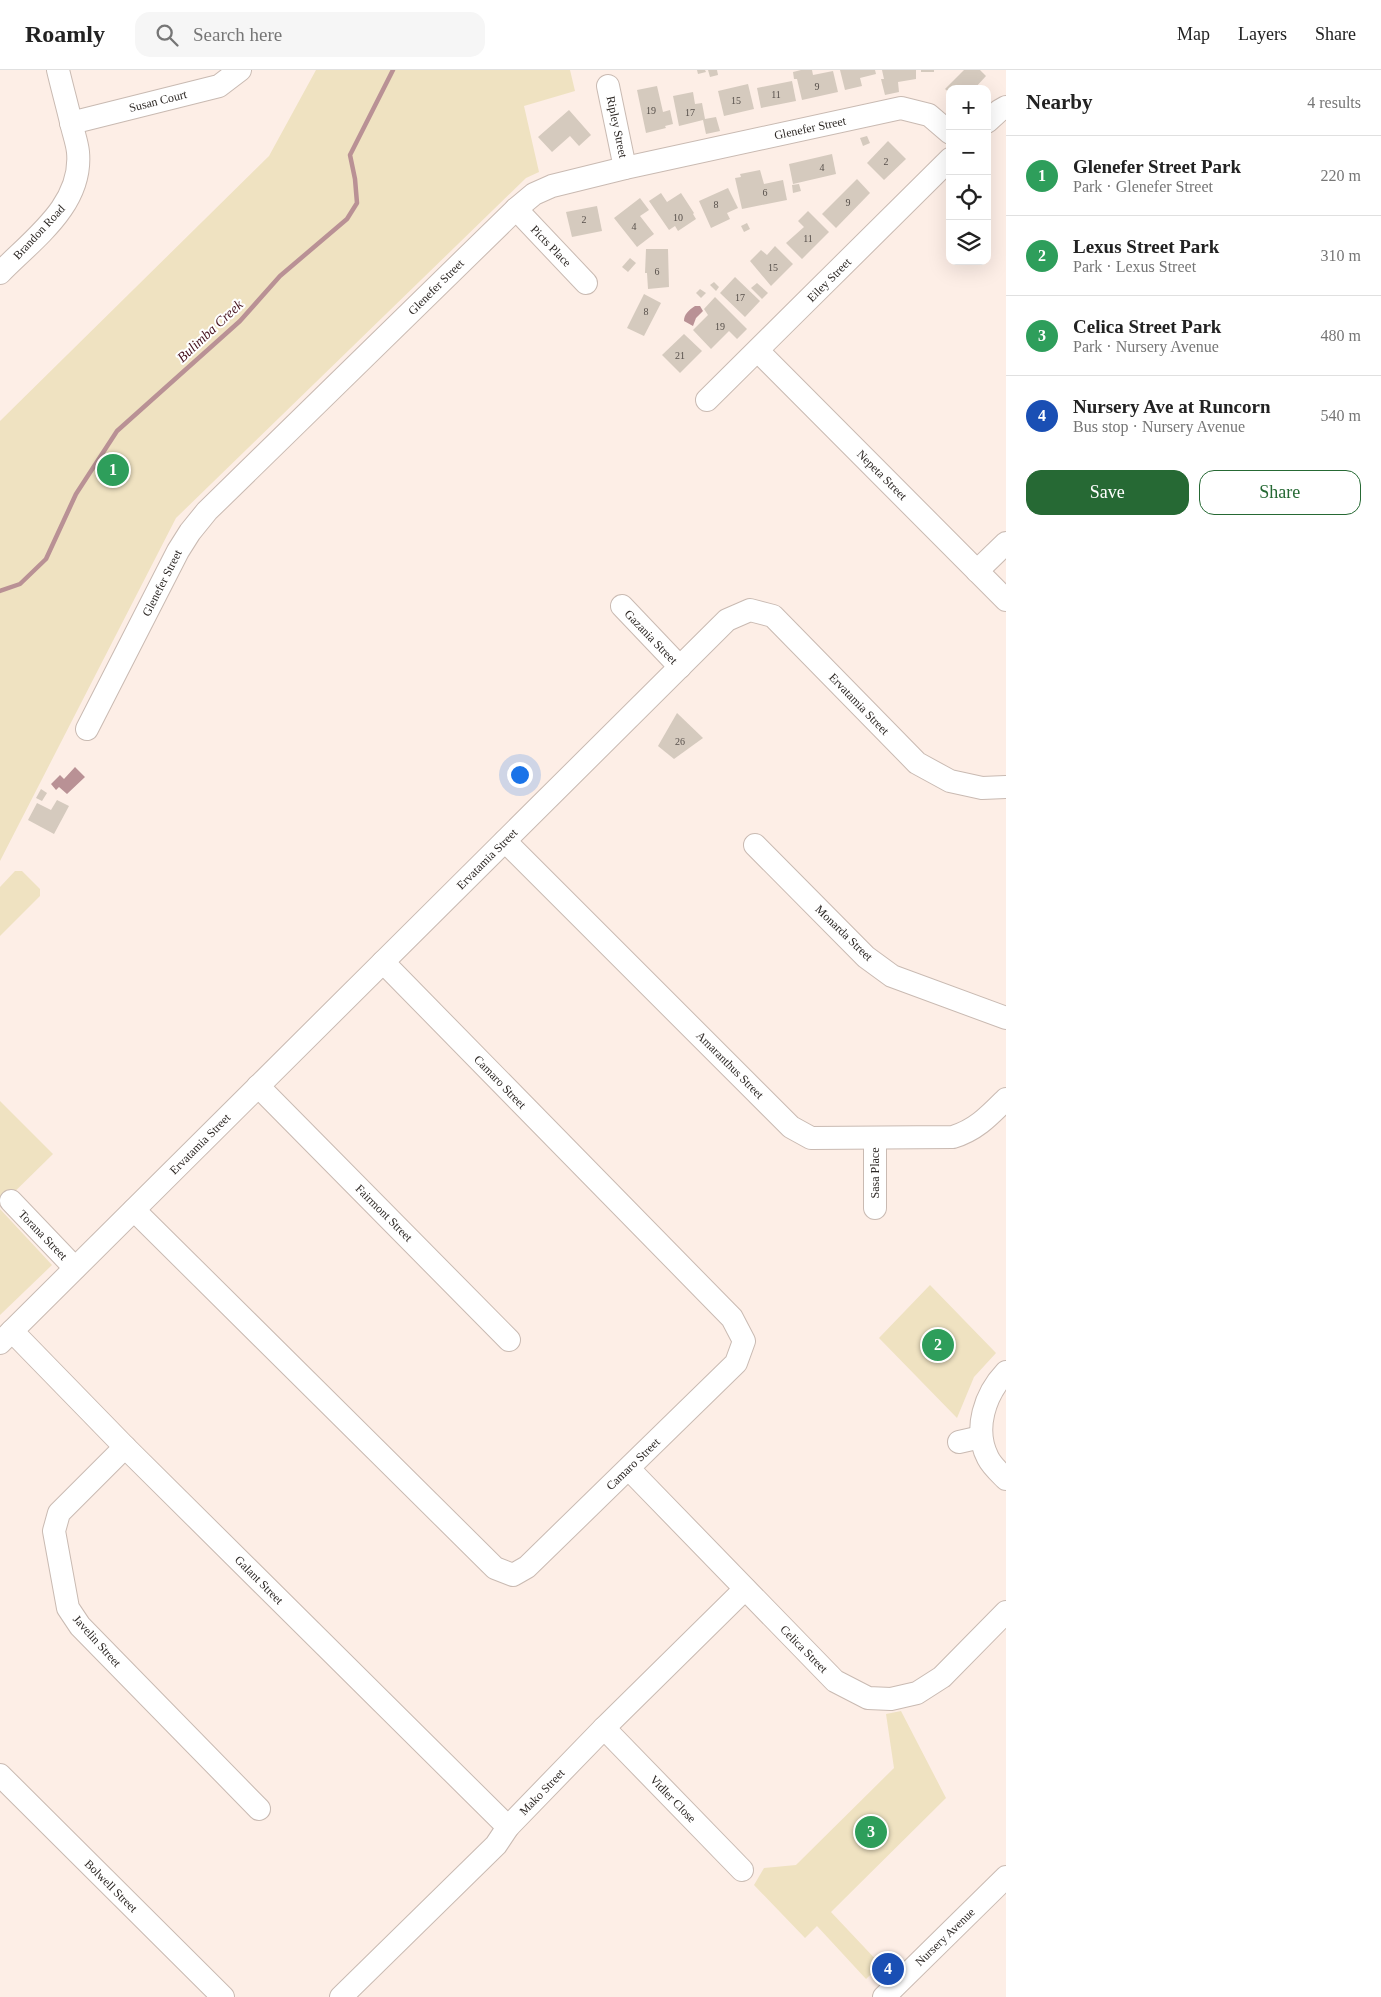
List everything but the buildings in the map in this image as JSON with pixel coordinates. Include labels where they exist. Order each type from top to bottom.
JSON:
[{"type":"street","name":"Brandon Road","points":[[0,273],[59,213],[71,195],[78,175],[78,150],[58,70]]},
{"type":"street","name":"Susan Court","points":[[71,123],[219,86],[240,70]]},
{"type":"street","name":"Ripley Street","points":[[608,86],[626,168]]},
{"type":"street","points":[[991,118],[1006,107]]},
{"type":"street","name":"Glenefer Street","points":[[87,729],[190,532],[207,510],[516,209],[534,194],[552,186],[626,168],[901,108],[929,115],[946,130]]},
{"type":"street","name":"Eiley Street","points":[[707,400],[946,163]]},
{"type":"street","name":"Picts Place","points":[[516,209],[586,283]]},
{"type":"street","name":"Nepeta Street","points":[[758,351],[1006,600]]},
{"type":"street","points":[[977,571],[1006,542]]},
{"type":"street","name":"Gazania Street","points":[[622,606],[680,667]]},
{"type":"street","name":"Ervatamia Street","points":[[6,1337],[727,620],[750,610],[773,616],[917,763],[950,781],[982,788],[1006,787]]},
{"type":"street","name":"Amaranthus Street","points":[[505,841],[791,1127],[812,1138],[953,1137],[968,1132],[985,1120],[1006,1100]]},
{"type":"street","name":"Monarda Street","points":[[755,844],[866,957],[892,976],[1006,1018]]},
{"type":"street","name":"Camaro Street","points":[[134,1210],[495,1568],[513,1575],[527,1567],[736,1363],[744,1342],[732,1318],[384,962]]},
{"type":"street","name":"Fairmont Street","points":[[258,1086],[509,1340]]},
{"type":"street","name":"Sasa Place","points":[[876,1138],[876,1208]]},
{"type":"street","name":"Torana Street","points":[[11,1201],[75,1268]]},
{"type":"street","name":"Galant Street","points":[[6,1337],[125,1447],[508,1828]]},
{"type":"street","points":[[1006,1372],[996,1382],[983,1410],[981,1437],[988,1459],[1006,1479]]},
{"type":"street","points":[[959,1442],[981,1437]]},
{"type":"street","name":"Javelin Street","points":[[125,1447],[59,1513],[54,1531],[68,1608],[80,1626],[259,1809]]},
{"type":"street","name":"Celica Street","points":[[628,1469],[835,1681],[868,1698],[891,1699],[917,1693],[942,1677],[1006,1612]]},
{"type":"street","name":"Mako Street","points":[[342,1997],[496,1845],[508,1828],[604,1728],[745,1589]]},
{"type":"street","name":"Vidler Close","points":[[604,1728],[742,1870]]},
{"type":"street","name":"Bolwell Street","points":[[0,1775],[223,1997]]},
{"type":"street","name":"Nursery Avenue","points":[[884,1997],[1006,1877]]},
{"type":"shaded area","points":[[316,70],[570,70],[575,91],[524,106],[539,172],[526,178],[176,518],[0,861],[0,421],[269,156]]},
{"type":"shaded area","points":[[695,306],[700,306],[703,311],[696,318],[693,326],[684,321],[684,319],[687,312]]},
{"type":"shaded area","points":[[75,767],[85,777],[67,794],[59,787],[56,790],[51,784],[60,775],[64,779]]},
{"type":"shaded area","points":[[15,871],[22,871],[40,889],[40,896],[0,936],[0,887]]},
{"type":"shaded area","points":[[0,1101],[53,1154],[0,1206]]},
{"type":"shaded area","points":[[0,1209],[52,1265],[0,1315]]},
{"type":"shaded area","points":[[930,1285],[996,1353],[974,1377],[957,1418],[879,1338]]},
{"type":"shaded area","points":[[901,1711],[946,1798],[831,1912],[881,1965],[866,1979],[817,1926],[805,1938],[754,1885],[764,1868],[796,1865],[894,1768],[886,1714]]},
{"type":"waterway","name":"Bulimba Creek","points":[[0,591],[20,584],[46,559],[76,494],[117,431],[240,321],[280,276],[347,219],[357,203],[350,155],[393,70]]},
{"type":"place","name":"Glenefer Street Park","points":[[113,470]]},
{"type":"place","name":"Lexus Street Park","points":[[938,1345]]},
{"type":"place","name":"Celica Street Park","points":[[871,1832]]},
{"type":"place","name":"Nursery Ave at Runcorn","points":[[888,1969]]}]
